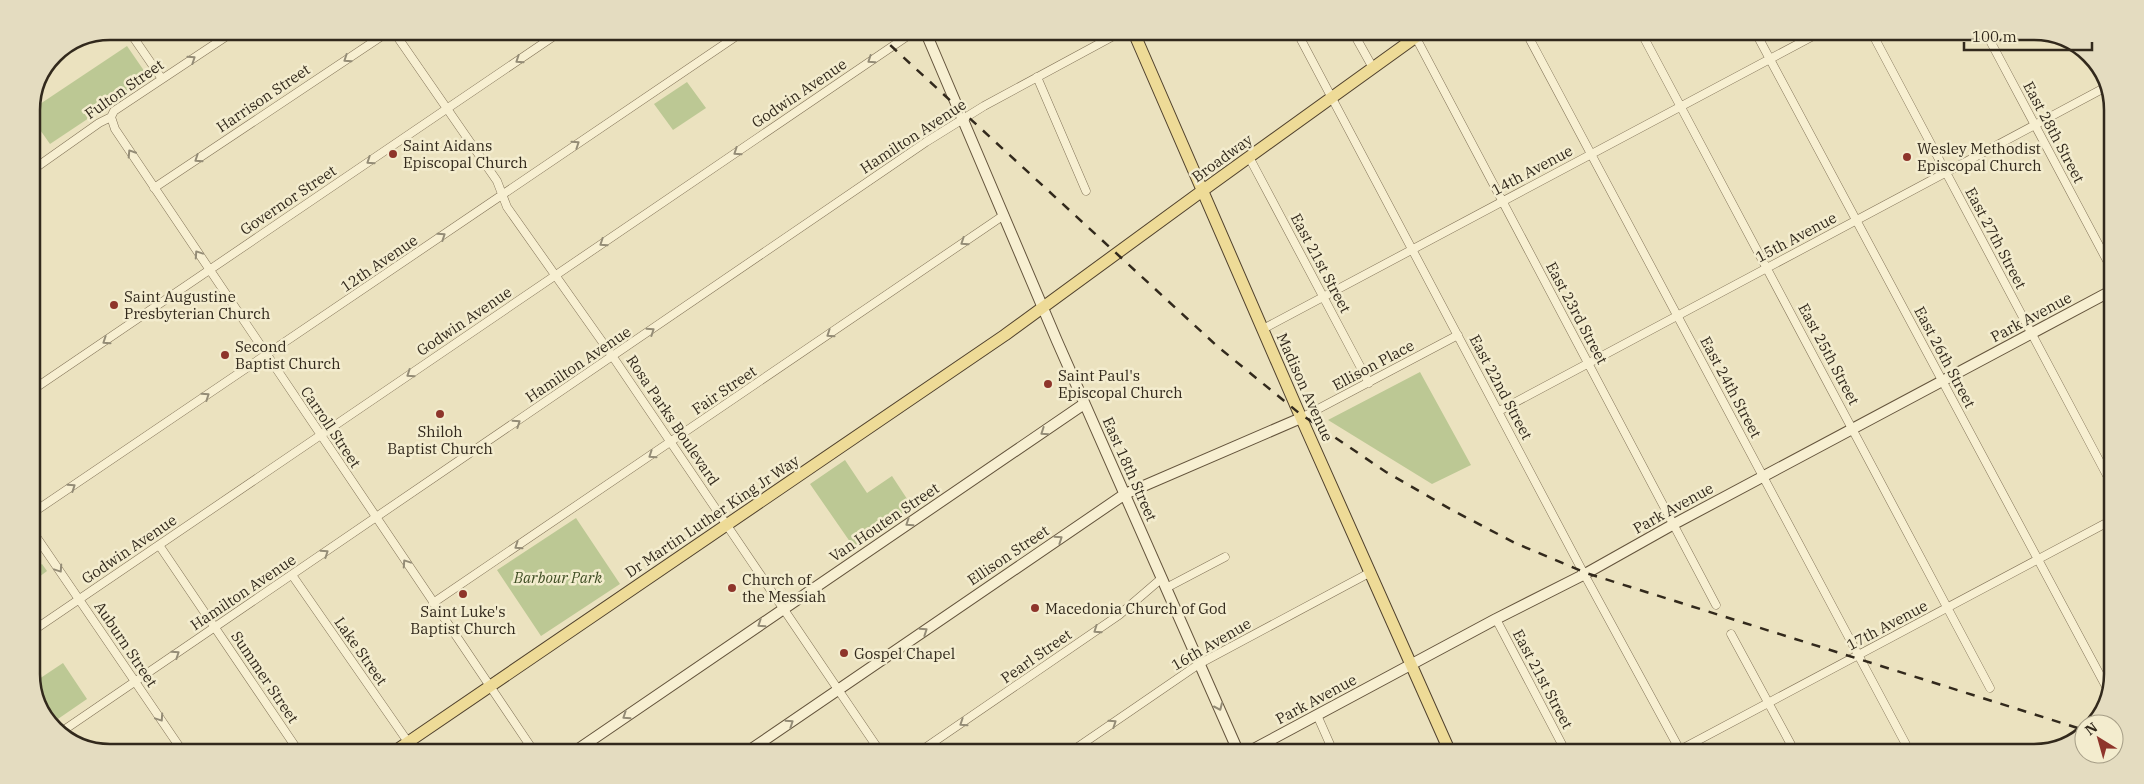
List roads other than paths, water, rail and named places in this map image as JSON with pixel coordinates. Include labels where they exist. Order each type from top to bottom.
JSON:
[{"type":"main road","name":"Madison Avenue","points":[[1137,40],[1301,418],[1447,744]]},
{"type":"main road","name":"Broadway","points":[[1043,307],[1410,40]]},
{"type":"main road","name":"Dr Martin Luther King Jr Way","points":[[405,744],[1005,336],[1043,307]]},
{"type":"street","points":[[135,40],[162,79]]},
{"type":"street","name":"Fulton Street","points":[[40,165],[99,123],[111,118],[114,111],[221,40]]},
{"type":"street","name":"Harrison Street","points":[[154,188],[376,40]]},
{"type":"street","name":"Rosa Parks Boulevard","points":[[400,40],[497,181],[507,206],[613,357],[875,744]]},
{"type":"street","name":"Governor Street","points":[[40,385],[548,40]]},
{"type":"street","name":"12th Avenue","points":[[40,508],[267,356],[731,40]]},
{"type":"street","name":"Godwin Avenue","points":[[40,626],[902,40]]},
{"type":"street","name":"East 18th Street","points":[[929,40],[1084,404],[1235,744]]},
{"type":"street","name":"Hamilton Avenue","points":[[67,728],[926,142],[963,119],[1105,40]]},
{"type":"street","name":"East 22nd Street","points":[[1301,40],[1675,744]]},
{"type":"street","points":[[1357,40],[1373,68]]},
{"type":"street","name":"East 23rd Street","points":[[1420,40],[1501,202],[1589,363],[1716,605]]},
{"type":"street","name":"East 24th Street","points":[[1530,40],[1906,744]]},
{"type":"street","name":"East 25th Street","points":[[1645,40],[1990,688]]},
{"type":"street","name":"East 26th Street","points":[[1760,40],[2103,681]]},
{"type":"street","name":"14th Avenue","points":[[1263,329],[1806,40]]},
{"type":"street","name":"East 27th Street","points":[[1876,40],[2104,470]]},
{"type":"street","name":"East 28th Street","points":[[1990,40],[2104,253]]},
{"type":"street","points":[[1037,78],[1086,191]]},
{"type":"street","name":"15th Avenue","points":[[1499,411],[2101,90]]},
{"type":"street","name":"Carroll Street","points":[[111,118],[114,129],[529,744]]},
{"type":"street","name":"East 21st Street","points":[[1249,157],[1368,383]]},
{"type":"street","name":"Fair Street","points":[[433,603],[1004,215]]},
{"type":"street","name":"Park Avenue","points":[[1263,744],[1496,619],[1585,574],[1763,476],[2104,295]]},
{"type":"street","name":"Ellison Place","points":[[1301,418],[1458,335]]},
{"type":"street","name":"Van Houten Street","points":[[586,744],[1084,404]]},
{"type":"street","name":"Ellison Street","points":[[759,744],[1125,494],[1301,418]]},
{"type":"street","name":"17th Avenue","points":[[1692,744],[2104,524]]},
{"type":"street","name":"Auburn Street","points":[[40,542],[178,744]]},
{"type":"street","name":"Summer Street","points":[[159,545],[294,744]]},
{"type":"street","points":[[1164,583],[1225,557]]},
{"type":"street","name":"16th Avenue","points":[[1082,744],[1199,664],[1371,572]]},
{"type":"street","name":"Lake Street","points":[[292,575],[408,742]]},
{"type":"street","name":"Pearl Street","points":[[931,744],[1164,583]]},
{"type":"street","name":"East 21st Street","points":[[1496,619],[1562,744]]},
{"type":"street","points":[[1731,634],[1791,744]]},
{"type":"street","points":[[1317,715],[1330,744]]},
{"type":"railway","points":[[885,40],[1217,346],[1299,413],[1386,472],[1515,543],[1586,573],[2074,727]]},
{"type":"place","name":"Saint Aidans Episcopal Church","points":[[393,154]]},
{"type":"place","name":"Wesley Methodist Episcopal Church","points":[[1907,157]]},
{"type":"place","name":"Saint Augustine Presbyterian Church","points":[[114,305]]},
{"type":"place","name":"Second Baptist Church","points":[[225,355]]},
{"type":"place","name":"Saint Paul's Episcopal Church","points":[[1048,384]]},
{"type":"place","name":"Shiloh Baptist Church","points":[[440,414]]},
{"type":"place","name":"Church of the Messiah","points":[[732,588]]},
{"type":"place","name":"Saint Luke's Baptist Church","points":[[463,594]]},
{"type":"place","name":"Macedonia Church of God","points":[[1035,608]]},
{"type":"place","name":"Gospel Chapel","points":[[844,653]]},
{"type":"park label","name":"Barbour Park","points":[[558,577]]}]
